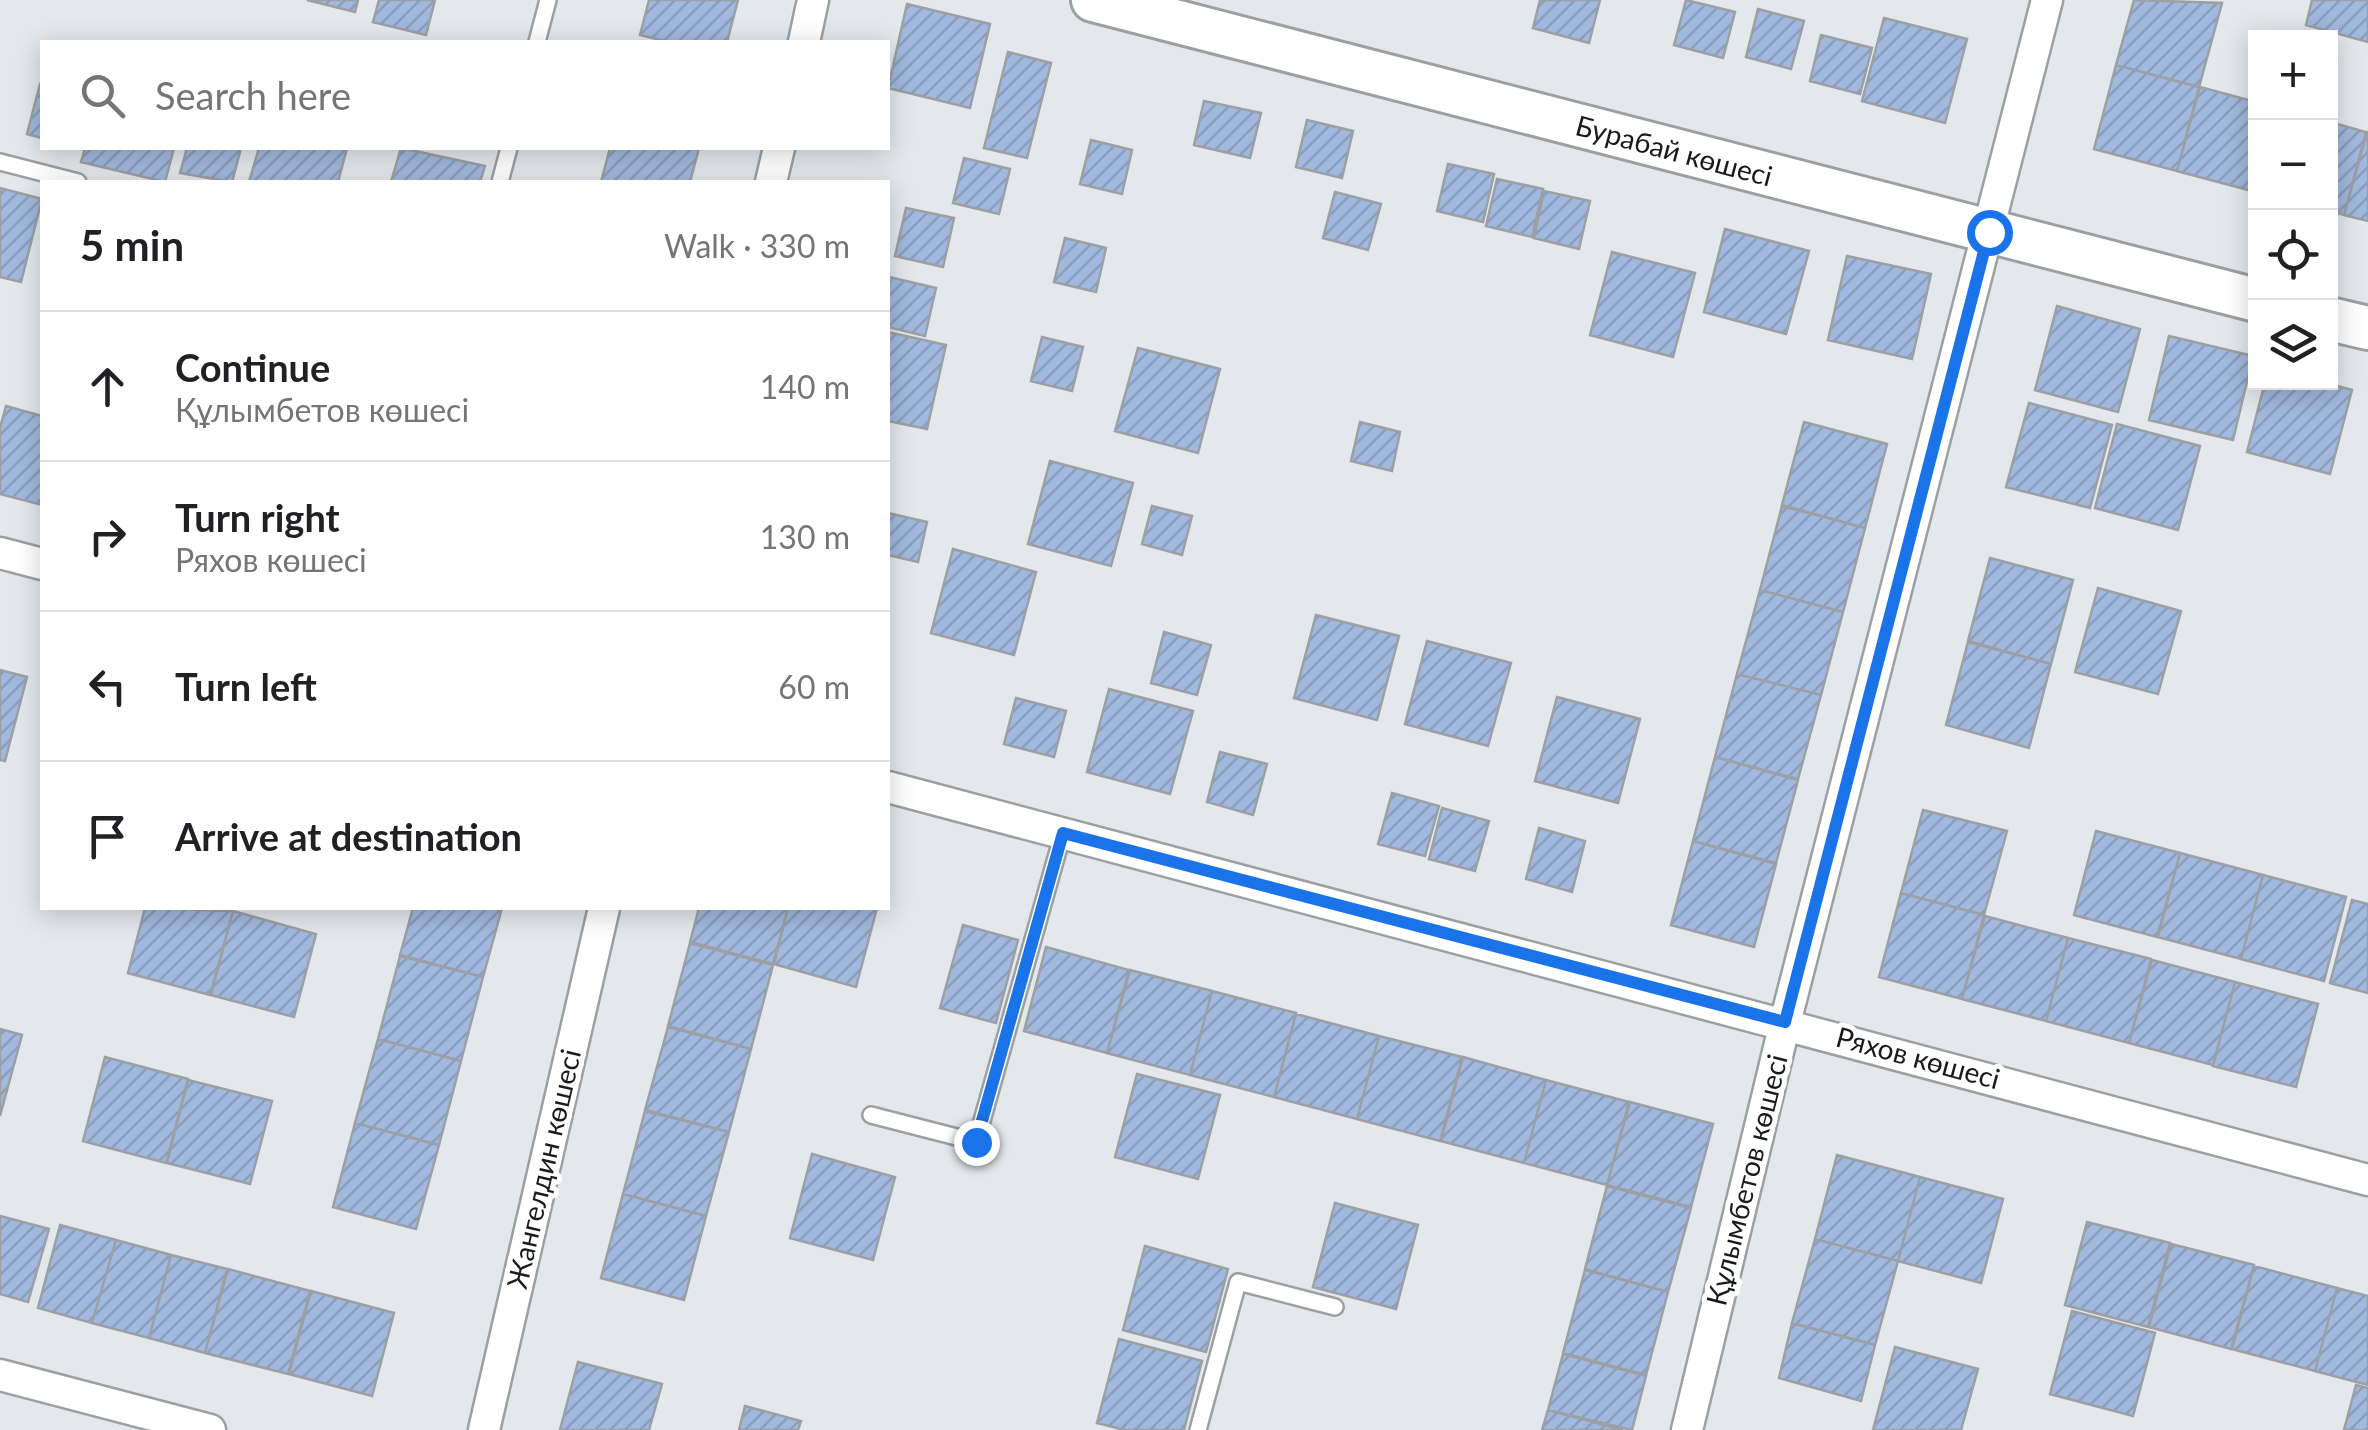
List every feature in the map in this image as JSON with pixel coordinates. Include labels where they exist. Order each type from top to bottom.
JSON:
[{"type":"street","points":[[804,40],[814,0]]},
{"type":"street","name":"Бурабай көшесі","points":[[1093,0],[2248,298]]},
{"type":"street","name":"Құлымбетов көшесі","points":[[1687,1430],[1785,1022],[2048,0]]},
{"type":"street","points":[[772,180],[779,150]]},
{"type":"street","points":[[2338,321],[2368,328]]},
{"type":"street","points":[[0,553],[40,563]]},
{"type":"street","name":"Ряхов көшесі","points":[[890,788],[1785,1022],[2368,1180]]},
{"type":"street","name":"Жангелдин көшесі","points":[[484,1430],[604,910]]},
{"type":"street","points":[[0,1375],[210,1430]]},
{"type":"lane","points":[[538,40],[548,0]]},
{"type":"lane","points":[[501,180],[509,150]]},
{"type":"lane","points":[[0,162],[70,180]]},
{"type":"lane","points":[[871,1115],[976,1142],[1063,833]]},
{"type":"lane","points":[[1198,1430],[1238,1282],[1335,1307]]},
{"type":"building","points":[[307,0],[358,0],[355,12]]},
{"type":"building","points":[[379,0],[435,0],[426,35],[373,22]]},
{"type":"building","points":[[649,0],[738,0],[728,40],[661,40],[640,35]]},
{"type":"building","points":[[1540,0],[1600,0],[1589,43],[1533,28]]},
{"type":"building","points":[[1686,0],[1735,12],[1723,58],[1674,45]]},
{"type":"building","points":[[2134,0],[2222,3],[2199,87],[2116,65]]},
{"type":"building","points":[[2312,0],[2368,0],[2368,42],[2338,34],[2338,30],[2306,25]]},
{"type":"building","points":[[907,4],[990,24],[970,108],[890,88]]},
{"type":"building","points":[[1758,9],[1804,21],[1791,69],[1746,57]]},
{"type":"building","points":[[1884,18],[1967,39],[1945,123],[1862,101]]},
{"type":"building","points":[[1821,35],[1872,48],[1860,94],[1810,81]]},
{"type":"building","points":[[1008,52],[1051,63],[1027,158],[984,148]]},
{"type":"building","points":[[2116,65],[2199,87],[2177,171],[2094,149]]},
{"type":"building","points":[[40,84],[40,137],[27,134]]},
{"type":"building","points":[[2200,87],[2248,100],[2248,190],[2177,171]]},
{"type":"building","points":[[1204,101],[1261,113],[1250,158],[1194,145]]},
{"type":"building","points":[[1307,120],[1353,131],[1342,178],[1296,167]]},
{"type":"building","points":[[2338,124],[2366,132],[2344,215],[2338,213]]},
{"type":"building","points":[[2368,132],[2368,221],[2344,215]]},
{"type":"building","points":[[1091,140],[1132,150],[1122,194],[1080,184]]},
{"type":"building","points":[[84,150],[173,150],[166,180],[81,162]]},
{"type":"building","points":[[186,150],[240,150],[233,180],[180,173]]},
{"type":"building","points":[[258,150],[346,150],[339,180],[250,180]]},
{"type":"building","points":[[400,150],[485,166],[481,180],[392,180]]},
{"type":"building","points":[[609,150],[698,150],[691,180],[602,180]]},
{"type":"building","points":[[964,158],[1010,169],[999,214],[953,203]]},
{"type":"building","points":[[1448,164],[1494,174],[1483,222],[1437,211]]},
{"type":"building","points":[[1497,179],[1543,189],[1532,237],[1486,226]]},
{"type":"building","points":[[0,188],[40,198],[40,207],[21,282],[0,277]]},
{"type":"building","points":[[1544,191],[1590,201],[1579,249],[1534,238]]},
{"type":"building","points":[[1335,192],[1381,204],[1368,250],[1323,238]]},
{"type":"building","points":[[906,208],[954,218],[943,267],[895,256]]},
{"type":"building","points":[[1725,229],[1809,251],[1786,334],[1704,312]]},
{"type":"building","points":[[1065,238],[1106,248],[1096,292],[1054,282]]},
{"type":"building","points":[[1612,252],[1695,273],[1673,357],[1590,335]]},
{"type":"building","points":[[1847,256],[1931,274],[1912,359],[1828,340]]},
{"type":"building","points":[[890,277],[936,288],[925,336],[890,327]]},
{"type":"building","points":[[2057,306],[2140,329],[2118,412],[2035,390]]},
{"type":"building","points":[[890,332],[946,345],[927,429],[890,421]]},
{"type":"building","points":[[2169,336],[2248,355],[2248,377],[2233,440],[2149,420]]},
{"type":"building","points":[[1042,337],[1083,347],[1072,391],[1031,381]]},
{"type":"building","points":[[1138,348],[1220,369],[1198,453],[1115,431]]},
{"type":"building","points":[[2338,386],[2352,390],[2330,474],[2247,452],[2263,390],[2338,390]]},
{"type":"building","points":[[2029,403],[2112,425],[2090,508],[2006,487]]},
{"type":"building","points":[[6,406],[40,415],[40,504],[0,494],[0,428]]},
{"type":"building","points":[[1360,422],[1400,432],[1392,471],[1351,461]]},
{"type":"building","points":[[1804,422],[1887,444],[1865,528],[1782,505]]},
{"type":"building","points":[[2117,424],[2200,446],[2178,530],[2095,508]]},
{"type":"building","points":[[1050,461],[1133,483],[1111,566],[1028,544]]},
{"type":"building","points":[[1152,506],[1192,516],[1182,555],[1142,544]]},
{"type":"building","points":[[1782,506],[1865,528],[1843,612],[1760,590]]},
{"type":"building","points":[[890,513],[927,522],[918,562],[890,555]]},
{"type":"building","points":[[953,549],[1036,572],[1014,655],[931,633]]},
{"type":"building","points":[[1990,558],[2073,580],[2051,664],[1968,641]]},
{"type":"building","points":[[2098,588],[2181,611],[2158,694],[2075,672]]},
{"type":"building","points":[[1760,590],[1843,612],[1821,695],[1737,674]]},
{"type":"building","points":[[1316,615],[1399,636],[1377,720],[1294,698]]},
{"type":"building","points":[[1164,632],[1211,645],[1197,695],[1151,683]]},
{"type":"building","points":[[1427,641],[1511,663],[1488,746],[1405,724]]},
{"type":"building","points":[[1968,642],[2051,664],[2029,748],[1946,725]]},
{"type":"building","points":[[0,670],[27,677],[5,761],[0,760]]},
{"type":"building","points":[[1737,674],[1821,695],[1798,779],[1715,757]]},
{"type":"building","points":[[1109,689],[1193,711],[1170,794],[1087,772]]},
{"type":"building","points":[[1557,697],[1640,719],[1618,803],[1535,781]]},
{"type":"building","points":[[1016,698],[1066,711],[1054,757],[1004,744]]},
{"type":"building","points":[[1220,752],[1267,764],[1253,815],[1207,802]]},
{"type":"building","points":[[1715,757],[1798,780],[1776,863],[1693,841]]},
{"type":"building","points":[[1392,793],[1439,806],[1425,856],[1378,844]]},
{"type":"building","points":[[1442,808],[1489,821],[1475,871],[1429,859]]},
{"type":"building","points":[[1923,810],[2007,831],[1984,915],[1901,893]]},
{"type":"building","points":[[1539,828],[1585,841],[1572,892],[1526,879]]},
{"type":"building","points":[[2096,831],[2180,853],[2157,937],[2074,915]]},
{"type":"building","points":[[1693,841],[1776,864],[1754,947],[1671,925]]},
{"type":"building","points":[[2180,853],[2263,875],[2241,959],[2158,937]]},
{"type":"building","points":[[2263,875],[2346,897],[2324,981],[2241,959]]},
{"type":"building","points":[[1901,893],[1984,915],[1962,999],[1879,977]]},
{"type":"building","points":[[2352,900],[2368,904],[2368,993],[2330,983]]},
{"type":"building","points":[[144,910],[233,911],[210,995],[128,973]]},
{"type":"building","points":[[412,910],[501,910],[483,977],[400,955]]},
{"type":"building","points":[[698,910],[787,910],[773,964],[690,942]]},
{"type":"building","points":[[788,910],[876,910],[856,987],[774,964]]},
{"type":"building","points":[[233,911],[316,934],[294,1017],[211,995]]},
{"type":"building","points":[[1985,916],[2068,938],[2046,1021],[1962,999]]},
{"type":"building","points":[[963,925],[1018,940],[996,1023],[940,1008]]},
{"type":"building","points":[[2068,938],[2151,959],[2129,1043],[2046,1021]]},
{"type":"building","points":[[690,943],[773,965],[751,1049],[668,1026]]},
{"type":"building","points":[[1046,947],[1129,970],[1107,1053],[1024,1031]]},
{"type":"building","points":[[400,956],[483,977],[461,1061],[378,1039]]},
{"type":"building","points":[[2152,960],[2235,982],[2213,1065],[2129,1043]]},
{"type":"building","points":[[1130,970],[1212,991],[1190,1075],[1107,1053]]},
{"type":"building","points":[[2235,982],[2318,1004],[2296,1087],[2213,1066]]},
{"type":"building","points":[[1212,991],[1296,1013],[1274,1097],[1190,1075]]},
{"type":"building","points":[[1296,1014],[1379,1036],[1357,1119],[1274,1097]]},
{"type":"building","points":[[668,1027],[751,1049],[729,1132],[645,1110]]},
{"type":"building","points":[[0,1029],[22,1035],[0,1116]]},
{"type":"building","points":[[1379,1036],[1462,1057],[1440,1141],[1357,1119]]},
{"type":"building","points":[[378,1039],[461,1061],[439,1145],[355,1123]]},
{"type":"building","points":[[105,1057],[188,1079],[166,1163],[83,1141]]},
{"type":"building","points":[[1463,1057],[1546,1080],[1524,1163],[1441,1141]]},
{"type":"building","points":[[1137,1074],[1220,1095],[1198,1179],[1115,1157]]},
{"type":"building","points":[[188,1080],[272,1101],[250,1184],[167,1163]]},
{"type":"building","points":[[1546,1080],[1629,1102],[1607,1185],[1524,1163]]},
{"type":"building","points":[[1630,1102],[1713,1124],[1691,1207],[1607,1185]]},
{"type":"building","points":[[645,1111],[729,1132],[706,1216],[623,1194]]},
{"type":"building","points":[[355,1123],[439,1145],[416,1229],[333,1207]]},
{"type":"building","points":[[812,1154],[895,1177],[873,1260],[790,1238]]},
{"type":"building","points":[[1837,1155],[1920,1177],[1898,1261],[1815,1239]]},
{"type":"building","points":[[1920,1177],[2003,1199],[1981,1283],[1898,1261]]},
{"type":"building","points":[[1607,1186],[1691,1208],[1668,1292],[1585,1269]]},
{"type":"building","points":[[623,1194],[706,1216],[684,1300],[601,1278]]},
{"type":"building","points":[[1335,1203],[1418,1225],[1396,1309],[1313,1287]]},
{"type":"building","points":[[0,1216],[49,1229],[28,1302],[0,1294]]},
{"type":"building","points":[[2087,1222],[2170,1243],[2148,1327],[2065,1305]]},
{"type":"building","points":[[60,1225],[116,1240],[92,1323],[38,1308]]},
{"type":"building","points":[[1815,1239],[1898,1261],[1875,1345],[1792,1323]]},
{"type":"building","points":[[116,1240],[171,1255],[149,1338],[92,1323]]},
{"type":"building","points":[[2171,1244],[2254,1265],[2231,1349],[2149,1327]]},
{"type":"building","points":[[1145,1246],[1228,1269],[1206,1352],[1123,1330]]},
{"type":"building","points":[[171,1255],[227,1269],[205,1353],[149,1338]]},
{"type":"building","points":[[2254,1266],[2337,1288],[2315,1371],[2232,1349]]},
{"type":"building","points":[[228,1269],[310,1291],[288,1374],[205,1353]]},
{"type":"building","points":[[1585,1270],[1668,1292],[1646,1375],[1563,1353]]},
{"type":"building","points":[[2337,1288],[2368,1296],[2368,1385],[2315,1371]]},
{"type":"building","points":[[311,1291],[394,1313],[372,1396],[289,1374]]},
{"type":"building","points":[[2072,1311],[2155,1333],[2133,1416],[2050,1394]]},
{"type":"building","points":[[1792,1323],[1875,1345],[1861,1401],[1779,1378]]},
{"type":"building","points":[[1119,1339],[1202,1361],[1184,1430],[1125,1430],[1097,1423]]},
{"type":"building","points":[[1895,1347],[1978,1369],[1961,1430],[1873,1430]]},
{"type":"building","points":[[1563,1354],[1646,1376],[1632,1430],[1548,1410]]},
{"type":"building","points":[[578,1362],[662,1384],[649,1430],[560,1430]]},
{"type":"building","points":[[2356,1385],[2368,1388],[2368,1430],[2344,1430]]},
{"type":"building","points":[[745,1406],[801,1421],[798,1430],[739,1430]]},
{"type":"building","points":[[1548,1410],[1623,1430],[1542,1430]]},
{"type":"route","points":[[976,1142],[1063,833],[1785,1022],[1989,232]]}]
